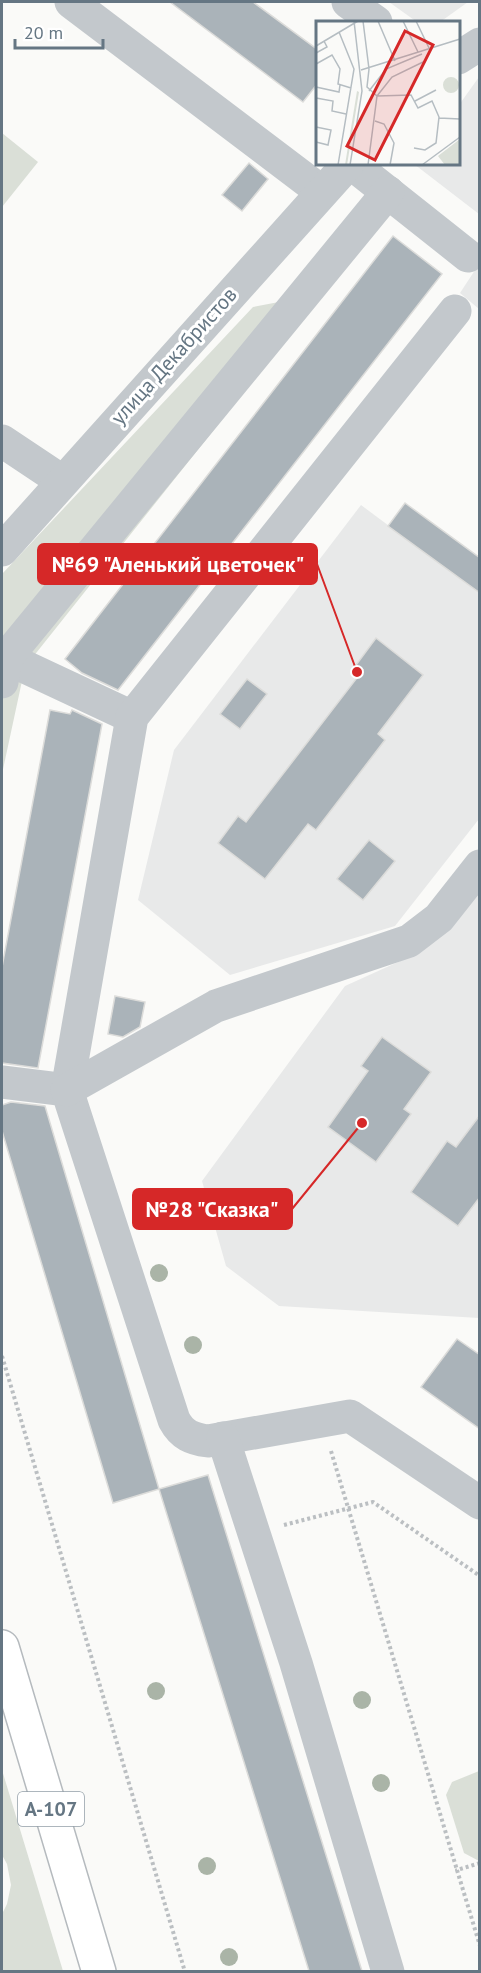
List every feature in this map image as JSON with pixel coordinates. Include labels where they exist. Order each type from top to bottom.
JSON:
[{"type":"main road","name":"А-107","points":[[2,1647],[99,1971]]},
{"type":"street","points":[[71,2],[322,192]]},
{"type":"street","points":[[348,2],[375,21]]},
{"type":"street","points":[[460,57],[480,44]]},
{"type":"street","name":"улица Декабристов","points":[[2,550],[62,480],[347,165]]},
{"type":"street","points":[[353,165],[468,256]]},
{"type":"street","points":[[132,717],[4,670],[388,192]]},
{"type":"street","points":[[455,311],[132,717],[67,1090],[179,1430],[193,1439],[208,1441],[350,1416],[480,1503]]},
{"type":"street","points":[[2,441],[62,480]]},
{"type":"street","points":[[2,1082],[67,1090],[216,1006],[409,941],[439,918],[480,866]]},
{"type":"street","points":[[223,1438],[296,1663],[388,1971]]},
{"type":"path","points":[[2,1356],[185,1971]]},
{"type":"path","points":[[304,1424],[327,1436],[480,1946]]},
{"type":"path","points":[[252,1533],[373,1502],[480,1576]]},
{"type":"path","points":[[457,1870],[480,1863]]},
{"type":"shaded area","points":[[389,2],[468,2],[441,21],[416,21]]},
{"type":"shaded area","points":[[479,77],[479,214],[415,165],[460,165],[460,104]]},
{"type":"shaded area","points":[[2,133],[38,162],[2,207]]},
{"type":"shaded area","points":[[479,264],[479,309],[460,293]]},
{"type":"shaded area","points":[[284,301],[278,349],[25,667],[2,774],[2,574],[253,307]]},
{"type":"shaded area","points":[[361,505],[479,593],[479,819],[395,926],[230,975],[138,900],[174,750]]},
{"type":"shaded area","points":[[479,880],[479,1318],[279,1306],[226,1266],[202,1181],[345,986],[418,953]]},
{"type":"shaded area","points":[[2,1770],[63,1971],[2,1971],[2,1914],[7,1904],[11,1885],[7,1864],[2,1855]]},
{"type":"shaded area","points":[[480,1771],[479,1861],[464,1853],[446,1795],[452,1782]]},
{"type":"building","points":[[170,2],[253,2],[316,49],[316,86],[303,102]]},
{"type":"building","points":[[249,163],[268,179],[242,211],[222,195]]},
{"type":"building","points":[[393,236],[442,274],[118,690],[82,673],[65,659]]},
{"type":"building","points":[[405,503],[480,558],[480,593],[388,526]]},
{"type":"building","points":[[376,638],[423,675],[378,734],[385,740],[316,830],[308,824],[265,879],[218,843],[238,816],[246,822],[363,670],[356,665]]},
{"type":"building","points":[[247,679],[267,694],[240,729],[220,714]]},
{"type":"building","points":[[50,710],[70,714],[72,710],[102,724],[38,1068],[2,1063],[2,967]]},
{"type":"building","points":[[369,840],[395,861],[363,900],[337,879]]},
{"type":"building","points":[[115,996],[145,1002],[140,1027],[123,1037],[108,1034]]},
{"type":"building","points":[[382,1037],[431,1072],[404,1109],[411,1114],[376,1162],[328,1127],[368,1071],[361,1066]]},
{"type":"building","points":[[11,1102],[45,1106],[159,1489],[113,1503],[2,1131],[2,1105]]},
{"type":"building","points":[[480,1115],[480,1197],[458,1226],[411,1192],[447,1141],[456,1147]]},
{"type":"building","points":[[457,1339],[480,1355],[480,1429],[421,1387]]},
{"type":"building","points":[[208,1475],[362,1971],[309,1971],[159,1489]]},
{"type":"place","name":"№69 \"Аленький цветочек\"","points":[[357,672]]},
{"type":"place","name":"№28 \"Сказка\"","points":[[362,1123]]}]
